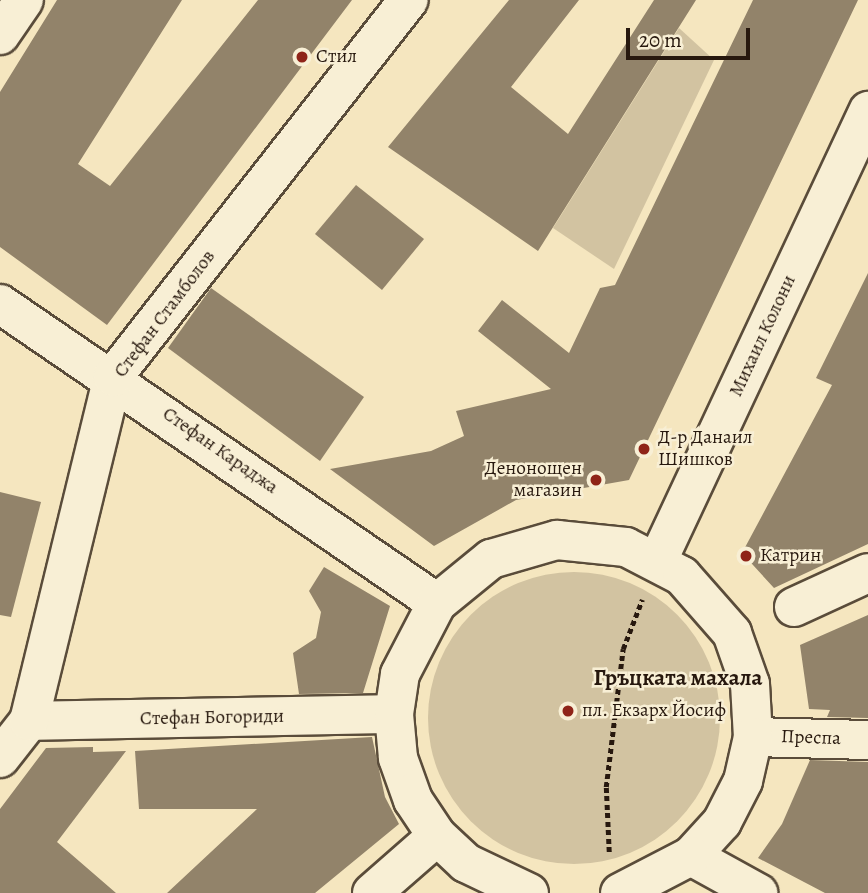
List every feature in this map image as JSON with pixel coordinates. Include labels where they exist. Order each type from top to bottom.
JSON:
[{"type":"street","points":[[0,36],[23,0]]},
{"type":"street","name":"Стефан Стамболов","points":[[0,758],[29,721],[114,377],[409,0]]},
{"type":"street","name":"Михаил Колони","points":[[658,560],[868,111]]},
{"type":"street","name":"Стефан Караджа","points":[[0,304],[114,377],[437,603]]},
{"type":"street","points":[[528,893],[466,863],[437,836],[413,800],[398,758],[394,714],[400,674],[437,603],[491,559],[557,540],[626,547],[658,560],[712,604],[732,633],[750,684],[753,737],[743,781],[722,822],[691,856],[615,877]]},
{"type":"street","points":[[794,607],[868,573]]},
{"type":"street","name":"Стефан Богориди","points":[[29,721],[394,714]]},
{"type":"street","name":"Преспа","points":[[753,737],[868,740]]},
{"type":"street","points":[[372,893],[437,836]]},
{"type":"street","points":[[691,856],[758,893]]},
{"type":"path","points":[[615,877],[606,787],[623,649],[658,560]]},
{"type":"shaded area","points":[[679,28],[714,60],[614,269],[553,228]]},
{"type":"shaded area","points":[[560,572],[588,572],[616,578],[643,589],[667,605],[687,625],[703,649],[714,676],[720,718],[714,760],[703,787],[687,811],[667,831],[643,847],[616,858],[588,864],[560,864],[532,858],[505,847],[481,831],[461,811],[445,787],[434,760],[428,732],[428,704],[434,676],[445,649],[461,625],[481,605],[505,589],[532,578]]},
{"type":"building","points":[[57,0],[182,0],[78,164],[110,186],[258,0],[352,0],[107,325],[0,247],[0,92]]},
{"type":"building","points":[[509,0],[579,0],[511,87],[568,134],[654,0],[696,0],[538,251],[388,147]]},
{"type":"building","points":[[753,0],[858,0],[629,480],[516,500],[434,546],[330,469],[431,451],[464,436],[456,411],[551,389],[478,331],[502,300],[569,353],[600,288],[615,285]]},
{"type":"building","points":[[356,185],[424,239],[382,290],[315,234]]},
{"type":"building","points":[[868,273],[868,544],[774,588],[742,553],[832,385],[816,378]]},
{"type":"building","points":[[211,288],[364,397],[320,461],[168,348]]},
{"type":"building","points":[[0,492],[41,502],[11,617],[0,615]]},
{"type":"building","points":[[324,567],[390,606],[363,693],[299,694],[293,653],[316,638],[321,612],[309,591]]},
{"type":"building","points":[[868,615],[868,718],[827,717],[830,710],[809,709],[800,645]]},
{"type":"building","points":[[372,737],[385,797],[399,824],[315,893],[167,893],[257,809],[139,809],[135,751]]},
{"type":"building","points":[[93,747],[93,752],[126,751],[57,842],[116,893],[0,893],[0,809],[46,748]]},
{"type":"building","points":[[810,760],[868,762],[868,893],[825,893],[758,858],[782,824]]},
{"type":"place","name":"Стил","points":[[302,57]]},
{"type":"place","name":"Д-р Данаил Шишков","points":[[644,449]]},
{"type":"place","name":"Денонощен магазин","points":[[596,480]]},
{"type":"place","name":"Катрин","points":[[746,556]]},
{"type":"place","name":"пл. Екзарх Йосиф","points":[[568,711]]},
{"type":"district","name":"Гръцката махала","points":[[678,678]]}]
